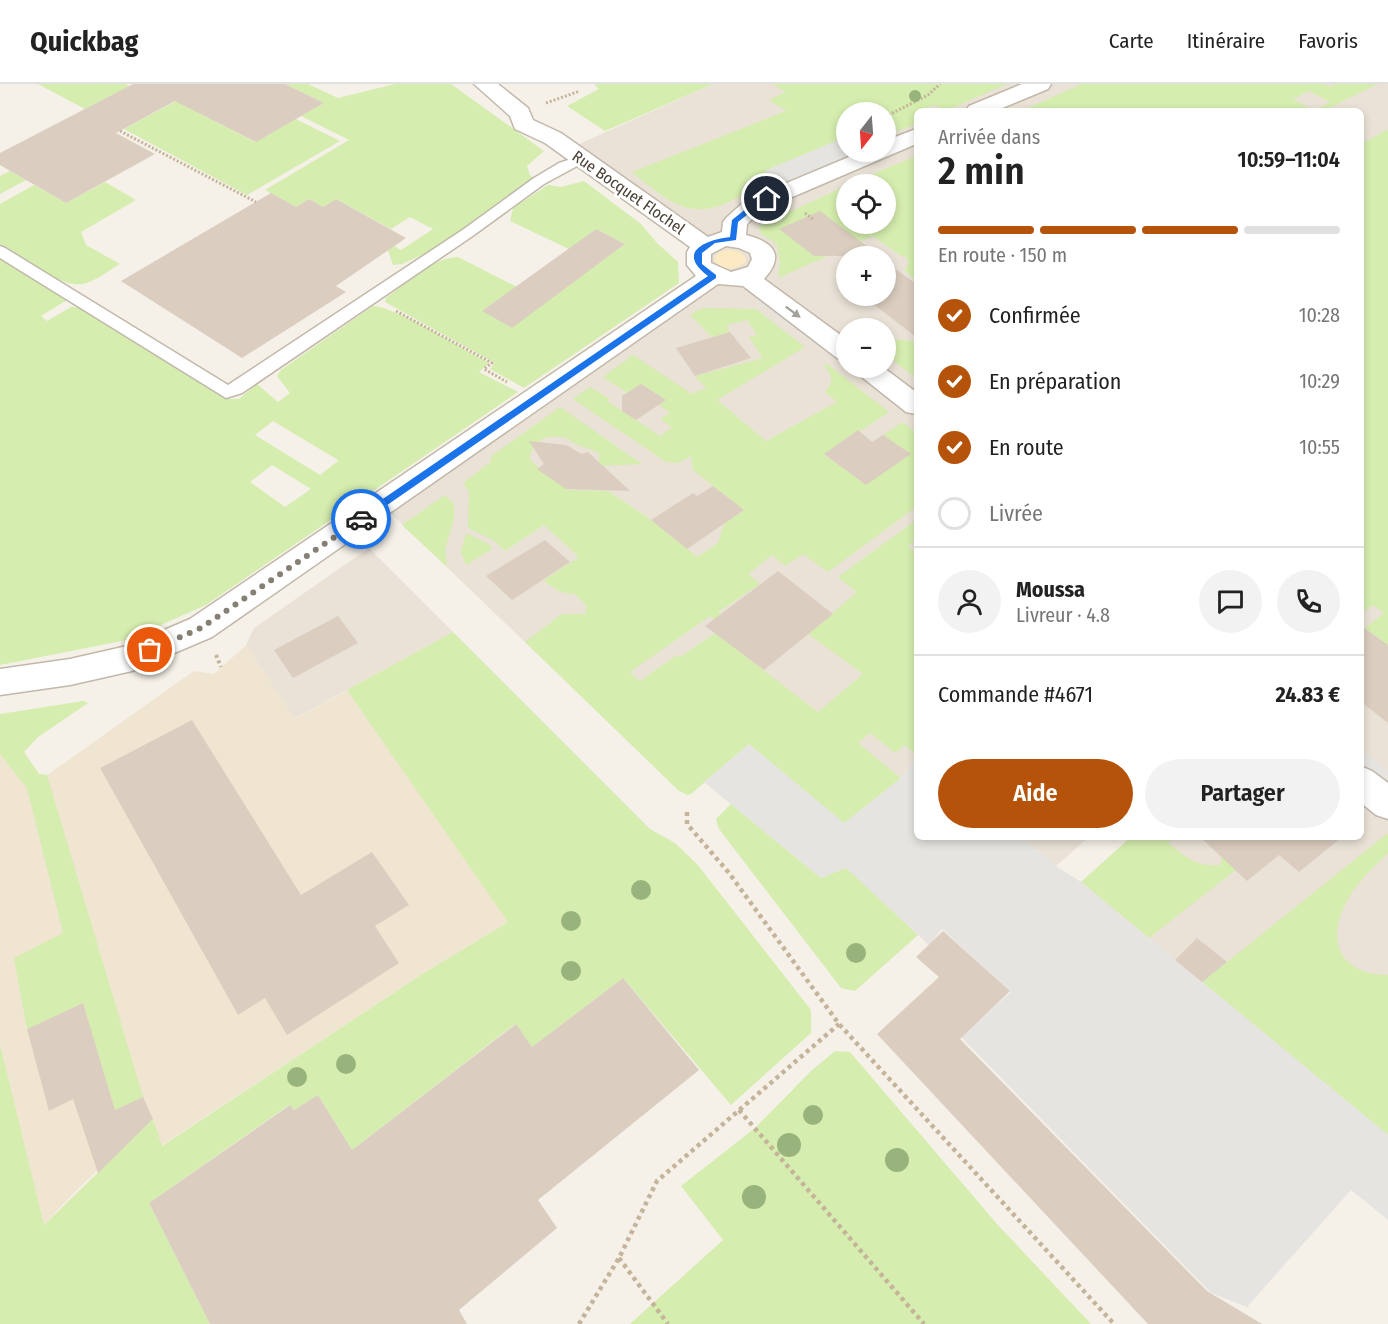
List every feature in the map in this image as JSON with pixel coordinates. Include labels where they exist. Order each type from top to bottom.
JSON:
[{"type":"street","name":"Rue Bocquet Flochel","points":[[485,84],[520,113],[523,124],[553,138],[705,246]]},
{"type":"street","points":[[984,108],[1040,84]]},
{"type":"street","points":[[896,144],[914,137]]},
{"type":"street","points":[[659,214],[711,217],[737,227],[761,252],[764,259],[762,266],[755,273],[746,277],[729,279],[713,276],[699,265],[697,258],[699,252],[705,246],[723,239],[737,227],[754,205],[855,162]]},
{"type":"street","points":[[0,682],[70,672],[132,658],[201,628],[713,276]]},
{"type":"street","points":[[746,277],[836,344]]},
{"type":"street","points":[[880,378],[914,403]]},
{"type":"street","points":[[1364,784],[1388,804]]},
{"type":"lane","points":[[0,251],[226,392],[236,389],[371,298],[539,181],[564,166],[583,159]]},
{"type":"path","points":[[896,111],[928,95],[940,84]]},
{"type":"path","points":[[520,113],[580,91]]},
{"type":"path","points":[[120,131],[256,202]]},
{"type":"path","points":[[371,298],[492,363],[484,369],[512,385]]},
{"type":"path","points":[[687,812],[687,824],[729,873],[839,1024],[1114,1324]]},
{"type":"path","points":[[579,1324],[619,1258],[657,1181],[839,1024]]},
{"type":"path","points":[[740,1110],[924,1324]]},
{"type":"path","points":[[619,1258],[668,1324]]},
{"type":"shaded area","points":[[713,84],[1388,84],[1388,1135],[1081,882],[1128,840],[1364,840],[1364,108],[914,108],[914,761],[901,778],[818,712],[652,764],[381,504],[700,283],[704,246],[568,149]]},
{"type":"shaded area","points":[[836,141],[836,162],[855,162],[790,189],[764,171]]},
{"type":"shaded area","points":[[757,293],[836,351],[836,360],[755,300]]},
{"type":"shaded area","points":[[369,548],[453,632],[294,719],[246,645],[254,628]]},
{"type":"shaded area","points":[[453,632],[508,922],[424,973],[161,1146],[152,1119],[81,1186],[27,1242],[0,1324],[0,724],[15,740],[39,774],[47,775],[194,671],[214,674],[246,645],[295,719]]},
{"type":"shaded area","points":[[749,744],[844,823],[901,778],[914,761],[914,840],[1026,840],[1056,866],[1081,882],[1388,1135],[1388,1220],[1351,1190],[1247,1307],[1211,1293],[961,1037],[1011,992],[942,929],[929,945],[846,868],[821,878],[704,782]]},
{"type":"shaded area","points":[[1364,752],[1388,771],[1388,784],[1364,764]]},
{"type":"shaded area","points":[[1026,840],[1086,840],[1056,866]]},
{"type":"green space","points":[[38,84],[126,84],[130,86],[85,109]]},
{"type":"green space","points":[[208,84],[201,114],[255,142],[296,119],[340,141],[247,195],[124,129]]},
{"type":"green space","points":[[285,84],[308,84],[338,98],[395,84],[451,84],[544,151],[527,166],[530,175],[534,178],[426,257],[422,255],[402,264],[393,265],[388,250],[394,246],[401,250],[433,229],[410,217],[391,229],[336,199],[323,207],[309,199],[296,207],[265,190],[349,140],[301,116],[324,103]]},
{"type":"green space","points":[[594,84],[713,84],[605,131],[567,106],[599,89]]},
{"type":"green space","points":[[773,84],[1007,84],[952,108],[940,108],[935,105],[914,108],[914,125],[898,131],[896,130],[896,102],[836,102],[836,141],[765,171],[779,181],[772,184],[762,178],[743,185],[750,191],[716,207],[699,209],[678,204],[659,193],[632,172],[786,111],[769,100],[785,92]]},
{"type":"green space","points":[[1082,84],[1325,84],[1330,87],[1335,84],[1378,84],[1329,108],[1319,108],[1330,102],[1309,91],[1293,99],[1309,108],[1028,108]]},
{"type":"green space","points":[[1388,129],[1388,652],[1380,639],[1365,628],[1384,613],[1373,605],[1364,612],[1364,143]]},
{"type":"green space","points":[[914,157],[914,278],[905,271],[909,262],[904,255],[901,256],[896,252],[896,246],[887,246],[873,236],[850,246],[836,246],[836,252],[778,278],[780,263],[777,244],[761,234],[759,226],[836,191],[836,234],[896,234],[896,174],[873,174]]},
{"type":"green space","points":[[10,171],[26,180],[0,194],[0,176]]},
{"type":"green space","points":[[584,181],[641,224],[678,262],[679,283],[524,388],[490,369],[495,363],[385,302],[386,298],[429,266],[448,258],[458,257],[517,287],[483,311],[512,327],[625,244],[596,229],[569,249],[510,221],[513,208],[548,185],[561,187]]},
{"type":"green space","points":[[105,182],[136,200],[81,232],[86,245],[120,264],[98,278],[83,284],[63,281],[40,270],[0,244],[0,204],[34,185],[66,203]]},
{"type":"green space","points":[[0,258],[67,300],[41,316],[47,321],[71,307],[79,307],[227,399],[239,399],[257,384],[278,402],[290,393],[277,376],[281,370],[373,306],[384,308],[413,321],[489,363],[479,372],[518,392],[206,605],[127,640],[0,665]],"holes":[[[273,421],[338,460],[338,461],[320,475],[255,435]],[[272,465],[311,489],[285,507],[250,482]]]},
{"type":"green space","points":[[702,308],[756,309],[805,347],[717,400],[766,441],[837,402],[825,392],[831,379],[824,366],[827,364],[836,371],[836,378],[845,378],[889,412],[824,455],[866,484],[910,454],[883,435],[903,422],[914,431],[914,508],[828,572],[803,554],[785,566],[772,555],[748,574],[760,584],[718,612],[753,641],[746,657],[818,712],[863,674],[808,634],[857,592],[838,577],[914,521],[914,541],[908,547],[914,552],[914,753],[905,745],[895,753],[870,733],[858,743],[901,778],[844,824],[749,744],[691,794],[679,791],[525,642],[562,614],[586,614],[586,605],[575,594],[558,590],[544,580],[579,557],[544,525],[505,551],[493,540],[468,528],[469,491],[463,483],[492,461],[490,457],[560,407],[642,464],[599,466],[599,453],[568,439],[548,437],[533,447],[530,460],[553,480],[559,475],[568,490],[608,491],[647,517],[697,557],[718,543],[724,524],[744,510],[693,470],[691,456],[678,463],[666,462],[573,399],[590,387],[660,436],[672,427],[660,419],[670,413],[659,405],[666,400],[641,384],[627,393],[603,377],[633,355],[692,394],[706,388],[695,376],[763,358],[749,337],[757,335],[747,320],[726,325],[730,332],[712,337],[690,315]],"holes":[[[710,616],[720,624],[718,631],[680,657],[677,655],[640,681],[630,672]]]},
{"type":"green space","points":[[896,339],[914,342],[914,376],[896,363]]},
{"type":"green space","points":[[445,495],[454,504],[454,519],[445,549],[447,567],[402,525]]},
{"type":"green space","points":[[466,533],[489,544],[492,549],[466,565],[461,552]]},
{"type":"green space","points":[[453,632],[650,829],[675,843],[697,864],[811,1010],[811,1033],[731,1105],[623,978],[532,1047],[515,1024],[352,1150],[318,1095],[294,1110],[289,1105],[149,1203],[210,1324],[0,1324],[0,1045],[44,1225],[153,1119],[162,1146],[424,973],[508,922],[347,690]]},
{"type":"green space","points":[[83,701],[88,703],[38,737],[24,752],[39,774],[47,775],[143,1097],[115,1110],[83,1003],[27,1029],[14,958],[63,933],[27,788],[0,754],[0,714]]},
{"type":"green space","points":[[731,804],[821,878],[846,867],[918,935],[855,991],[841,988],[719,829],[716,819]]},
{"type":"green space","points":[[1388,833],[1388,853],[1354,889],[1346,903],[1337,931],[1342,954],[1349,963],[1372,974],[1388,975],[1388,1135],[1202,982]]},
{"type":"green space","points":[[1128,840],[1172,840],[1168,843],[1187,857],[1205,865],[1221,865],[1221,857],[1243,840],[1250,840],[1261,850],[1149,938],[1081,882]]},
{"type":"green space","points":[[835,1051],[850,1052],[997,1224],[1091,1324],[630,1324],[723,1240],[681,1186],[755,1128],[811,1071]]},
{"type":"sand","points":[[727,250],[738,251],[745,256],[746,262],[729,269],[717,264],[714,260],[718,253]]},
{"type":"building","points":[[133,84],[285,84],[324,103],[256,142],[175,101],[116,133],[155,154],[66,203],[0,165],[0,153]]},
{"type":"building","points":[[271,193],[296,207],[309,199],[323,207],[336,199],[406,238],[336,286],[346,292],[242,358],[121,281]]},
{"type":"building","points":[[820,211],[836,223],[836,234],[851,234],[867,246],[836,246],[836,256],[814,256],[779,229]]},
{"type":"building","points":[[596,229],[625,244],[512,328],[482,311]]},
{"type":"building","points":[[896,269],[914,283],[914,335],[896,322],[896,318],[891,318],[876,306],[896,306]]},
{"type":"building","points":[[730,332],[751,358],[695,376],[676,348]]},
{"type":"building","points":[[641,384],[666,400],[636,420],[622,411],[622,396]]},
{"type":"building","points":[[858,430],[872,442],[883,435],[911,454],[866,485],[824,454]]},
{"type":"building","points":[[529,441],[566,445],[582,454],[588,452],[630,491],[566,489],[537,469],[544,464]]},
{"type":"building","points":[[713,486],[744,510],[687,549],[651,520],[693,493],[697,496]]},
{"type":"building","points":[[545,540],[570,562],[512,600],[486,576]]},
{"type":"building","points":[[778,571],[833,614],[764,670],[705,626]]},
{"type":"building","points":[[338,616],[358,643],[293,678],[274,650]]},
{"type":"building","points":[[1364,628],[1388,645],[1388,723],[1364,704]]},
{"type":"building","points":[[192,720],[301,895],[372,852],[409,905],[375,926],[399,963],[287,1035],[265,998],[238,1015],[100,768]]},
{"type":"building","points":[[1203,840],[1338,840],[1299,872],[1279,855],[1247,881]]},
{"type":"building","points":[[943,931],[1010,991],[960,1039],[1207,1291],[1262,1324],[1148,1324],[877,1034],[939,977],[916,957]]},
{"type":"building","points":[[1197,938],[1227,962],[1202,982],[1175,960]]},
{"type":"building","points":[[623,978],[699,1070],[538,1200],[557,1228],[459,1310],[467,1324],[210,1324],[149,1203],[290,1105],[294,1110],[318,1095],[352,1150],[516,1024],[532,1047]]},
{"type":"building","points":[[83,1003],[115,1110],[143,1097],[153,1119],[98,1173],[73,1099],[49,1111],[27,1029]]},
{"type":"way so far","points":[[150,650],[201,628],[361,519]]},
{"type":"route","points":[[361,519],[713,276],[704,272],[699,265],[697,258],[699,252],[713,242],[734,239],[735,222],[754,205],[767,199]]}]
